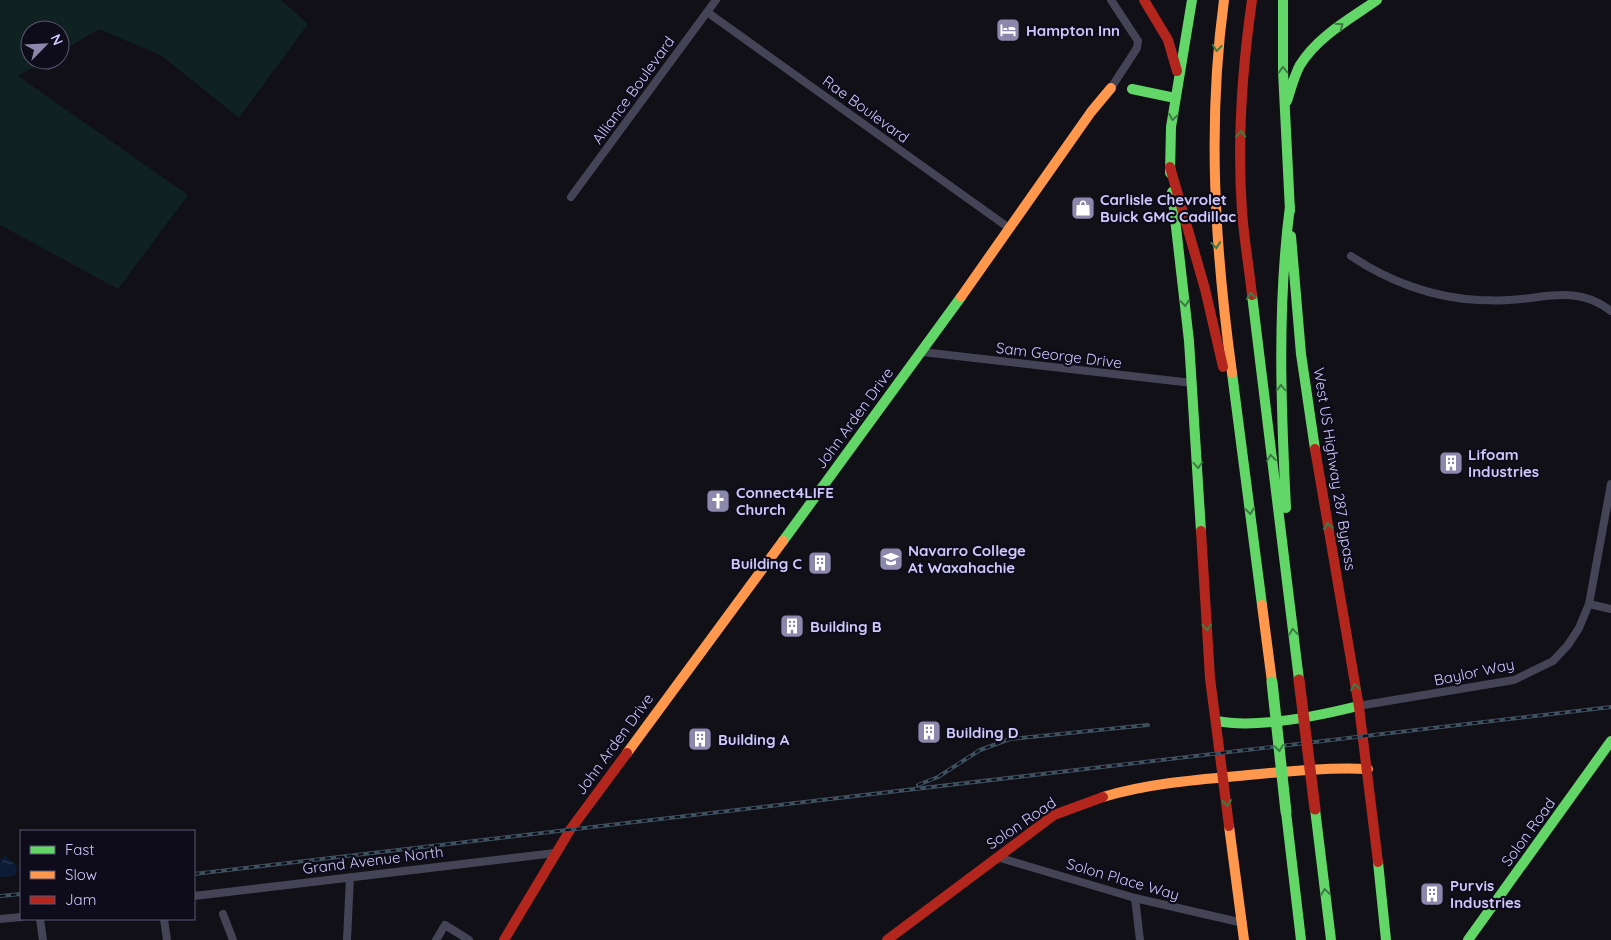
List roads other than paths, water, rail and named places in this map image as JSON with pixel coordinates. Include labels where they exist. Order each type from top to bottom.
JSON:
[{"type":"main road","points":[[1144,0],[1168,40],[1178,79]]},
{"type":"main road","points":[[1192,0],[1171,127],[1170,168],[1188,324],[1210,678],[1244,940]]},
{"type":"main road","points":[[1224,0],[1216,60],[1211,142],[1214,220],[1220,284],[1272,682],[1301,940]]},
{"type":"main road","points":[[1252,0],[1248,24],[1239,169],[1242,212],[1257,350],[1331,940]]},
{"type":"main road","name":"West US Highway 287 Bypass","points":[[1283,0],[1285,107],[1293,278],[1310,416],[1368,770],[1386,940]]},
{"type":"main road","points":[[1285,107],[1296,74],[1310,52],[1335,30],[1377,0]]},
{"type":"main road","name":"John Arden Drive","points":[[504,940],[555,853],[922,352],[1091,112],[1111,88]]},
{"type":"main road","points":[[1132,89],[1175,98]]},
{"type":"main road","points":[[1170,168],[1214,325],[1248,492]]},
{"type":"main road","points":[[1284,558],[1288,540],[1283,447],[1281,322],[1284,247],[1290,206]]},
{"type":"main road","points":[[1217,721],[1233,724],[1319,716],[1358,706]]},
{"type":"main road","name":"Solon Road","points":[[1468,940],[1611,741]]},
{"type":"main road","name":"Solon Road","points":[[887,940],[996,857],[1054,816],[1074,806],[1131,789],[1329,767],[1368,770]]},
{"type":"street","name":"Alliance Boulevard","points":[[572,197],[716,0]]},
{"type":"street","points":[[1111,0],[1138,41],[1137,48],[1111,88]]},
{"type":"street","name":"Rae Boulevard","points":[[708,12],[1009,228]]},
{"type":"street","points":[[1351,256],[1366,266],[1406,284],[1453,297],[1508,301],[1564,294],[1582,296],[1600,302],[1611,311]]},
{"type":"street","name":"Sam George Drive","points":[[922,352],[1192,384]]},
{"type":"street","name":"Baylor Way","points":[[1358,706],[1514,680],[1534,672],[1553,661],[1568,645],[1579,628],[1588,604],[1611,484]]},
{"type":"street","points":[[1588,604],[1611,608]]},
{"type":"street","name":"Grand Avenue North","points":[[195,896],[555,853]]},
{"type":"street","name":"Solon Place Way","points":[[996,857],[1135,898],[1243,923]]},
{"type":"street","points":[[347,940],[350,877]]},
{"type":"street","points":[[1135,898],[1140,940]]},
{"type":"street","points":[[222,914],[233,940]]},
{"type":"street","points":[[0,919],[20,917]]},
{"type":"street","points":[[40,920],[42,940]]},
{"type":"street","points":[[164,920],[167,940]]},
{"type":"street","points":[[436,940],[445,925],[469,940]]},
{"type":"water","points":[[5,856],[16,865],[17,871],[14,876],[0,877],[0,859]]},
{"type":"railway","points":[[195,874],[1611,707]]},
{"type":"railway","points":[[918,785],[938,777],[980,750],[1010,739],[1148,725]]},
{"type":"railway","points":[[0,896],[20,894]]},
{"type":"place","name":"Hampton Inn","points":[[1008,30]]},
{"type":"place","name":"Carlisle Chevrolet Buick GMC Cadillac","points":[[1083,208]]},
{"type":"place","name":"Lifoam Industries","points":[[1451,463]]},
{"type":"place","name":"Connect4LIFE Church","points":[[718,501]]},
{"type":"place","name":"Navarro College At Waxahachie","points":[[891,559]]},
{"type":"place","name":"Building C","points":[[820,563]]},
{"type":"place","name":"Building B","points":[[792,626]]},
{"type":"place","name":"Building D","points":[[929,732]]},
{"type":"place","name":"Building A","points":[[700,739]]},
{"type":"place","name":"Purvis Industries","points":[[1432,894]]}]
